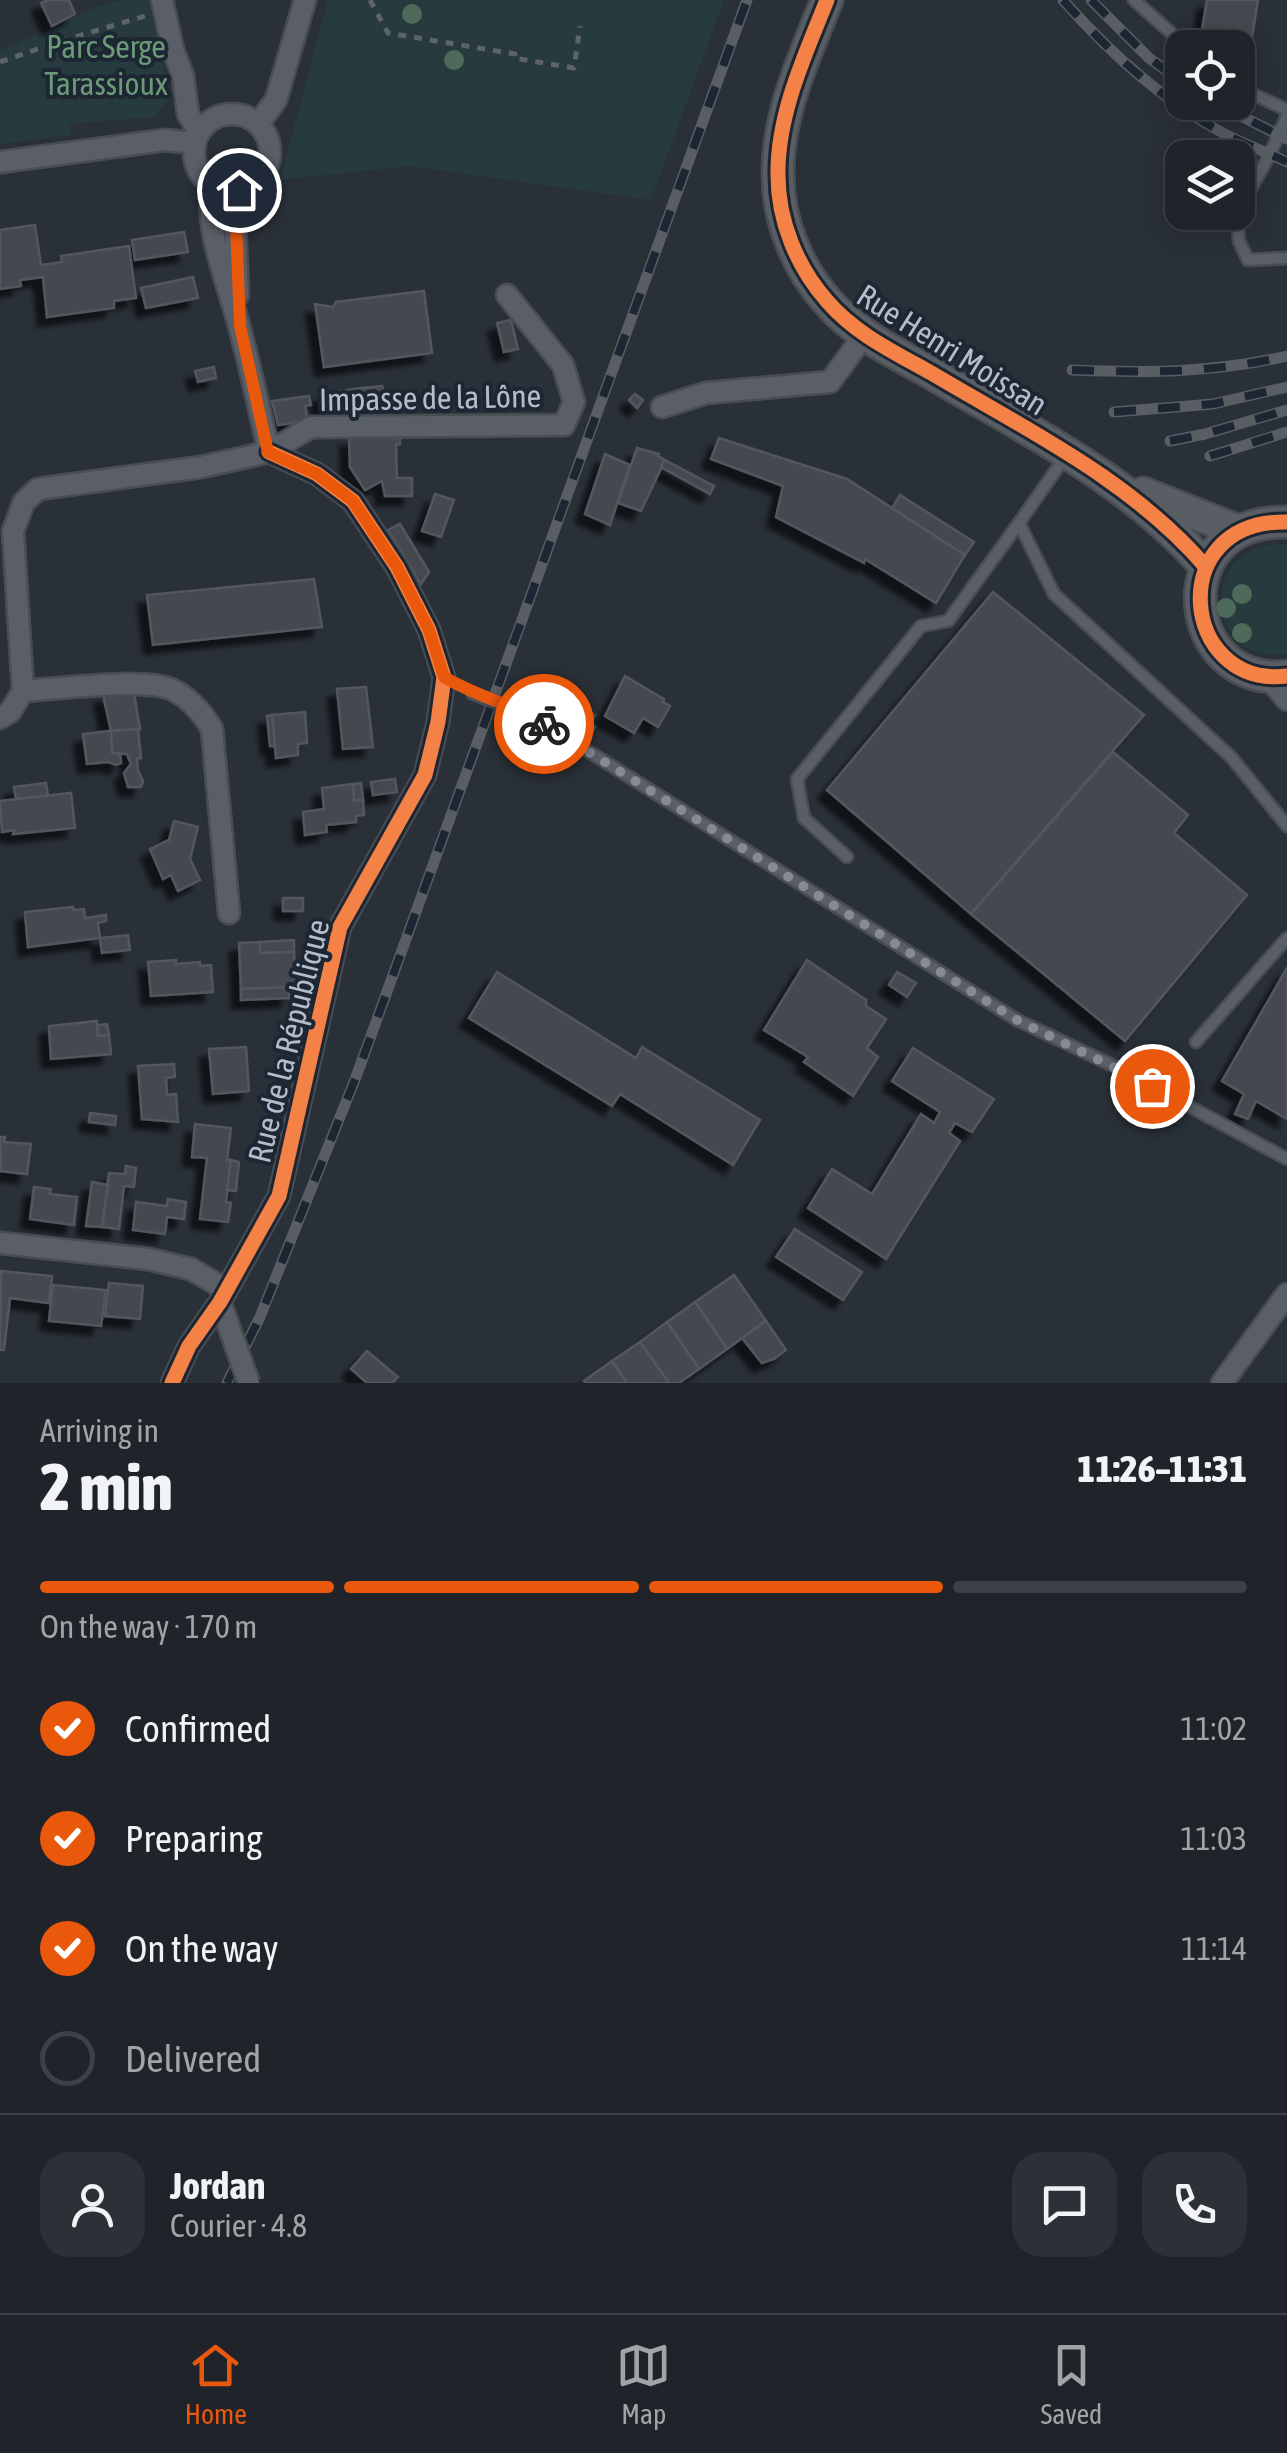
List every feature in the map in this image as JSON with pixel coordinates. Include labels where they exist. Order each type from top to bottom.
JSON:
[{"type":"street","points":[[258,124],[276,100],[304,0]]},
{"type":"street","name":"Rue Henri Moissan","points":[[827,0],[787,107],[779,157],[779,194],[792,244],[827,302],[864,334],[1108,478],[1239,531]]},
{"type":"street","points":[[163,5],[196,138]]},
{"type":"street","points":[[233,114],[258,124],[270,147],[264,172],[256,182],[239,190],[212,186],[196,167],[196,138],[208,122],[220,116],[233,114]]},
{"type":"street","points":[[0,162],[196,138]]},
{"type":"street","points":[[0,718],[10,712],[22,691],[13,531],[24,502],[38,489],[52,486],[201,467],[268,452],[240,326],[210,226],[212,186]]},
{"type":"street","points":[[239,190],[236,224],[240,326]]},
{"type":"street","name":"Impasse de la Lône","points":[[268,452],[312,427],[564,425],[574,402],[563,365],[507,295]]},
{"type":"street","points":[[662,408],[706,393],[830,382],[864,334]]},
{"type":"street","name":"Rue de la République","points":[[172,1383],[189,1346],[224,1296],[279,1196],[340,926],[425,775],[444,677],[429,630],[397,567],[353,501],[317,474],[268,452]]},
{"type":"street","name":"Rue Henri Moissan","points":[[1108,478],[1169,528],[1206,567]]},
{"type":"street","points":[[1287,522],[1254,525],[1220,546],[1206,567],[1199,598],[1206,630],[1224,656],[1237,666],[1277,676],[1287,700]]},
{"type":"street","points":[[22,691],[153,683],[175,690],[203,714],[212,728],[229,913]]},
{"type":"street","points":[[0,1243],[148,1258],[191,1269],[224,1296],[249,1383]]},
{"type":"street","points":[[1222,1383],[1287,1294]]},
{"type":"lane","points":[[1134,0],[1168,30]]},
{"type":"lane","points":[[1255,96],[1287,113],[1255,181]]},
{"type":"lane","points":[[1239,230],[1248,260],[1287,258]]},
{"type":"lane","points":[[846,857],[804,818],[796,779],[921,626],[948,621],[1067,454]]},
{"type":"lane","points":[[1019,523],[1054,594],[1232,758],[1287,826]]},
{"type":"lane","points":[[444,677],[469,692],[532,716],[1017,1020],[1118,1068],[1287,1159]]},
{"type":"lane","points":[[1196,1042],[1287,938]]},
{"type":"path","points":[[370,0],[388,33],[574,68],[580,26]]},
{"type":"path","points":[[0,62],[163,5]]},
{"type":"green space","name":"Parc Serge Tarassioux","points":[[122,0],[148,0],[171,97],[154,117],[70,124],[71,135],[0,144],[0,51],[99,6]]},
{"type":"green space","points":[[328,0],[724,0],[651,200],[409,166],[280,180]]},
{"type":"green space","points":[[1287,545],[1287,654],[1261,653],[1241,643],[1228,626],[1222,606],[1223,585],[1233,566],[1250,551]]},
{"type":"building","points":[[69,0],[75,14],[52,26],[41,3]]},
{"type":"building","points":[[1207,0],[1258,0],[1253,30],[1202,30]]},
{"type":"building","points":[[35,225],[41,265],[62,262],[61,256],[129,246],[136,298],[114,301],[114,308],[47,317],[43,277],[20,280],[21,286],[0,289],[0,230]]},
{"type":"building","points":[[184,232],[188,252],[135,260],[132,240]]},
{"type":"building","points":[[193,277],[198,298],[146,308],[141,288]]},
{"type":"building","points":[[424,291],[432,353],[324,367],[315,304],[333,307],[336,302]]},
{"type":"building","points":[[511,320],[518,349],[504,352],[497,323]]},
{"type":"building","points":[[214,367],[216,378],[198,382],[195,371]]},
{"type":"building","points":[[382,386],[386,401],[365,403],[362,388]]},
{"type":"building","points":[[362,388],[365,403],[322,408],[319,394]]},
{"type":"building","points":[[635,394],[643,400],[637,408],[629,400]]},
{"type":"building","points":[[309,396],[311,405],[305,406],[308,421],[278,425],[272,401]]},
{"type":"building","points":[[349,438],[400,438],[396,445],[397,478],[412,478],[412,496],[385,496],[382,481],[365,490],[350,467]]},
{"type":"building","points":[[719,438],[847,479],[965,555],[936,603],[865,559],[864,563],[776,517],[783,486],[711,459]]},
{"type":"building","points":[[637,448],[659,454],[665,460],[641,511],[618,503]]},
{"type":"building","points":[[605,454],[630,465],[610,525],[585,514]]},
{"type":"building","points":[[665,460],[714,486],[710,494],[661,467]]},
{"type":"building","points":[[435,494],[454,500],[441,537],[422,531]]},
{"type":"building","points":[[900,495],[974,542],[965,555],[892,508]]},
{"type":"building","points":[[400,524],[429,572],[421,584],[388,530]]},
{"type":"building","points":[[314,579],[322,627],[153,645],[147,595]]},
{"type":"building","points":[[993,592],[1144,715],[971,914],[827,790]]},
{"type":"building","points":[[625,676],[670,706],[658,727],[643,718],[634,733],[605,716]]},
{"type":"building","points":[[366,687],[373,747],[343,749],[337,689]]},
{"type":"building","points":[[134,693],[140,729],[111,731],[103,695]]},
{"type":"building","points":[[575,703],[595,715],[590,724],[595,727],[587,742],[566,730]]},
{"type":"building","points":[[305,712],[307,743],[298,744],[298,755],[276,758],[272,715]]},
{"type":"building","points":[[272,715],[275,746],[270,746],[267,716]]},
{"type":"building","points":[[138,729],[138,770],[143,781],[141,787],[128,787],[124,773],[131,764],[127,754],[112,753],[111,731]]},
{"type":"building","points":[[111,731],[112,753],[120,754],[121,763],[87,764],[83,734]]},
{"type":"building","points":[[1113,752],[1188,815],[1174,833],[1247,895],[1125,1041],[971,914]]},
{"type":"building","points":[[395,779],[397,792],[373,795],[371,782]]},
{"type":"building","points":[[46,783],[48,796],[16,799],[14,787]]},
{"type":"building","points":[[361,783],[363,800],[354,801],[353,784]]},
{"type":"building","points":[[353,784],[354,801],[363,800],[364,815],[356,816],[356,822],[326,825],[327,832],[305,835],[303,812],[324,809],[322,788]]},
{"type":"building","points":[[71,793],[75,828],[2,832],[0,801]]},
{"type":"building","points":[[174,821],[198,827],[190,859],[200,880],[178,891],[171,875],[163,879],[150,849],[169,840]]},
{"type":"building","points":[[283,898],[303,898],[303,911],[283,911]]},
{"type":"building","points":[[84,909],[85,918],[106,915],[106,921],[98,923],[100,938],[28,947],[25,912]]},
{"type":"building","points":[[128,935],[130,950],[102,953],[100,938]]},
{"type":"building","points":[[294,940],[294,952],[260,953],[260,942]]},
{"type":"building","points":[[260,942],[260,953],[294,952],[296,987],[241,989],[239,943]]},
{"type":"building","points":[[176,960],[176,964],[211,965],[213,992],[151,996],[148,962]]},
{"type":"building","points":[[807,960],[866,1000],[866,1006],[886,1019],[867,1048],[878,1057],[853,1096],[804,1062],[808,1057],[764,1030]]},
{"type":"building","points":[[1287,968],[1287,1119],[1256,1101],[1248,1119],[1235,1114],[1244,1094],[1222,1081]]},
{"type":"building","points":[[497,972],[636,1058],[642,1047],[760,1120],[733,1165],[620,1094],[612,1106],[469,1018]]},
{"type":"building","points":[[897,972],[916,983],[907,997],[889,985]]},
{"type":"building","points":[[289,987],[289,998],[241,1000],[241,989]]},
{"type":"building","points":[[97,1021],[98,1036],[109,1035],[111,1054],[51,1059],[49,1026]]},
{"type":"building","points":[[107,1024],[109,1035],[98,1036],[97,1025]]},
{"type":"building","points":[[246,1047],[249,1091],[213,1094],[209,1049]]},
{"type":"building","points":[[913,1048],[994,1099],[972,1132],[955,1123],[949,1133],[960,1141],[886,1259],[808,1208],[832,1169],[872,1194],[921,1114],[934,1123],[940,1112],[892,1081]]},
{"type":"building","points":[[174,1064],[175,1077],[166,1078],[167,1095],[176,1094],[178,1122],[142,1119],[138,1066]]},
{"type":"building","points":[[90,1113],[116,1116],[115,1125],[89,1122]]},
{"type":"building","points":[[195,1124],[231,1128],[228,1222],[200,1219],[207,1158],[192,1157]]},
{"type":"building","points":[[0,1137],[5,1137],[4,1142],[31,1144],[27,1174],[1,1171]]},
{"type":"building","points":[[231,1160],[239,1162],[236,1191],[227,1190]]},
{"type":"building","points":[[126,1166],[136,1168],[134,1187],[124,1186],[119,1229],[102,1227],[109,1173],[125,1174]]},
{"type":"building","points":[[92,1182],[108,1185],[102,1227],[86,1226]]},
{"type":"building","points":[[34,1187],[51,1189],[50,1194],[77,1197],[74,1225],[30,1219]]},
{"type":"building","points":[[168,1199],[186,1202],[184,1219],[167,1217],[165,1234],[133,1230],[136,1202],[167,1206]]},
{"type":"building","points":[[795,1229],[862,1272],[843,1300],[776,1257]]},
{"type":"building","points":[[1,1271],[52,1276],[49,1303],[10,1298],[4,1350],[0,1350]]},
{"type":"building","points":[[734,1275],[766,1321],[727,1349],[695,1302]]},
{"type":"building","points":[[109,1283],[143,1286],[140,1319],[105,1316]]},
{"type":"building","points":[[53,1285],[106,1290],[101,1326],[49,1321]]},
{"type":"building","points":[[695,1302],[727,1349],[699,1369],[667,1322]]},
{"type":"building","points":[[766,1321],[786,1350],[762,1363],[742,1338]]},
{"type":"building","points":[[667,1322],[699,1369],[679,1383],[669,1383],[640,1342]]},
{"type":"building","points":[[640,1342],[669,1383],[627,1383],[612,1361]]},
{"type":"building","points":[[367,1351],[398,1377],[392,1383],[367,1383],[351,1369]]},
{"type":"building","points":[[612,1361],[627,1383],[584,1381]]},
{"type":"railway","points":[[227,1383],[260,1317],[356,1077],[747,0]]},
{"type":"railway","points":[[1063,0],[1118,56],[1179,106],[1223,133],[1287,162]]},
{"type":"railway","points":[[1091,0],[1165,70]]},
{"type":"railway","points":[[1249,120],[1287,139]]},
{"type":"railway","points":[[1072,370],[1180,370],[1287,356]]},
{"type":"railway","points":[[1114,412],[1213,404],[1287,387]]},
{"type":"railway","points":[[1170,441],[1287,410]]},
{"type":"railway","points":[[1210,456],[1287,432]]},
{"type":"cycle path","points":[[827,0],[794,86],[782,130],[778,175],[781,209],[791,242],[816,288],[863,333],[1042,437],[1112,483],[1177,536],[1206,567]]},
{"type":"cycle path","points":[[172,1383],[189,1346],[220,1302],[279,1196],[340,927],[425,775],[444,677],[429,630],[397,567],[353,501],[317,474],[269,452]]},
{"type":"cycle path","points":[[1287,522],[1247,528],[1220,547],[1204,573],[1200,603],[1207,632],[1224,657],[1251,673],[1287,676]]},
{"type":"way so far","points":[[544,724],[1017,1020],[1152,1086]]},
{"type":"route","points":[[239,190],[236,224],[240,326],[268,452],[317,474],[353,501],[397,567],[429,630],[444,677],[544,724]]}]
